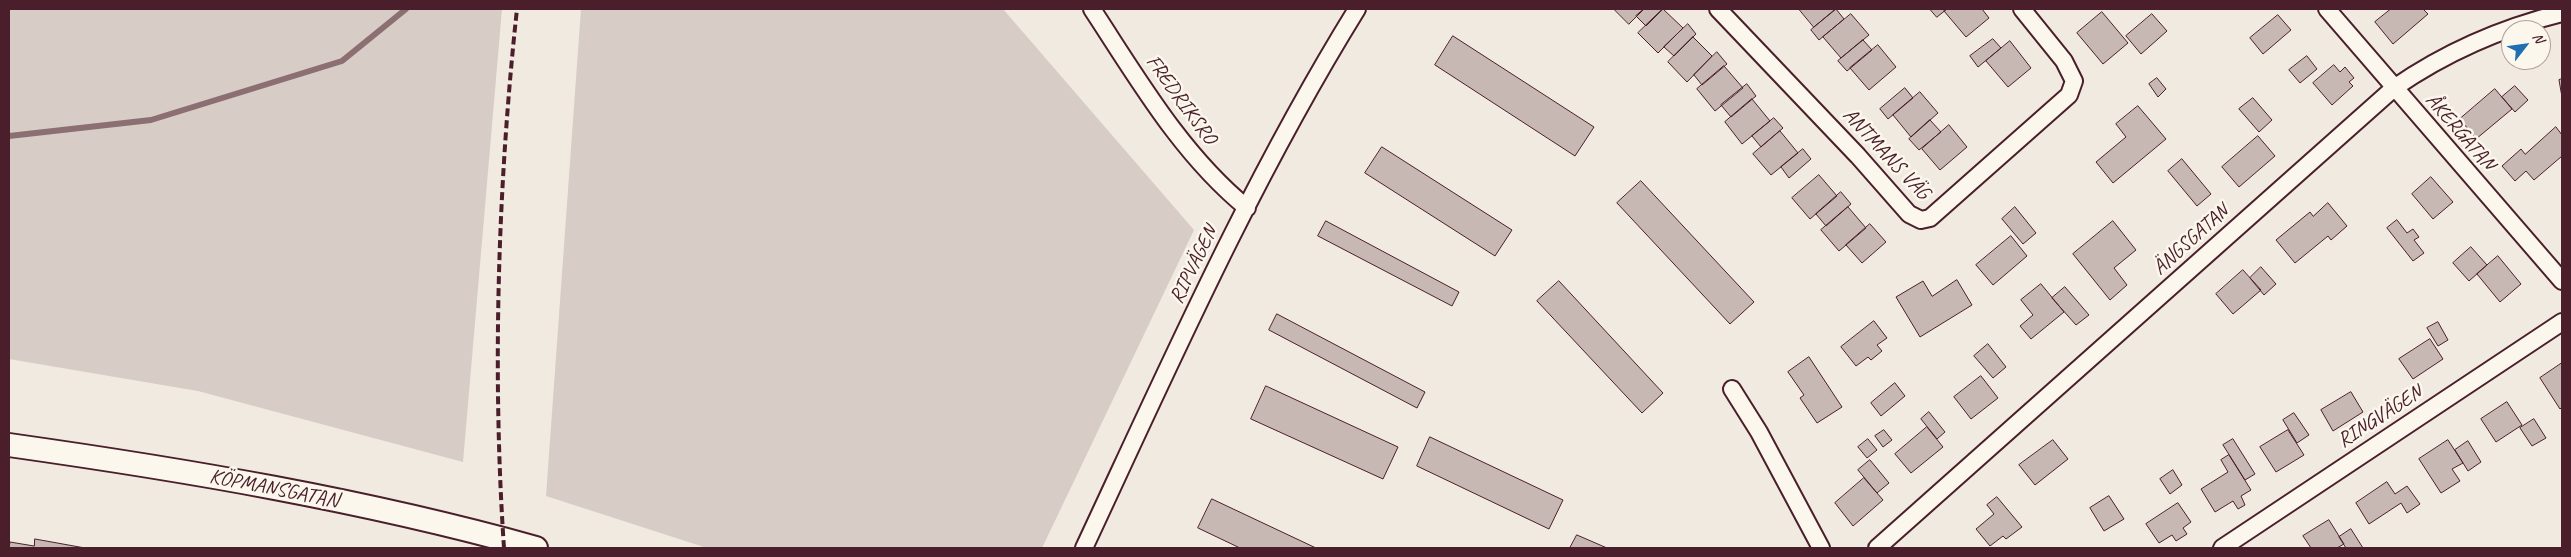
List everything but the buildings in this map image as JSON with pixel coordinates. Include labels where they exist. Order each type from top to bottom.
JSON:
[{"type":"street","name":"FREDRIKSRO","points":[[1092,9],[1155,105],[1187,149],[1247,208]]},
{"type":"street","name":"RIPVÄGEN","points":[[1084,548],[1193,315],[1247,208],[1328,56],[1357,9]]},
{"type":"street","name":"ANTMANS VÄG","points":[[1718,9],[1852,149],[1910,214],[1921,220],[1930,218],[2069,95],[2074,81],[2064,61],[2022,9]]},
{"type":"street","name":"ÅKERGATAN","points":[[2327,9],[2562,281]]},
{"type":"street","name":"ÄNGSGATAN","points":[[1877,548],[2394,88],[2462,47],[2518,24],[2562,12]]},
{"type":"street","name":"RINGVÄGEN","points":[[2222,548],[2562,322]]},
{"type":"street","points":[[1732,389],[1759,432],[1821,548]]},
{"type":"street","name":"KÖPMANSGATAN","points":[[9,445],[124,462],[251,484],[397,514],[536,548]]},
{"type":"shaded area","points":[[9,9],[502,9],[463,462],[198,391],[9,359]]},
{"type":"shaded area","points":[[581,9],[1003,9],[1194,230],[1042,548],[707,548],[546,496]]},
{"type":"waterway","points":[[9,136],[151,120],[342,61],[406,9]]},
{"type":"railway","points":[[504,548],[498,414],[499,278],[505,142],[517,9]]}]
